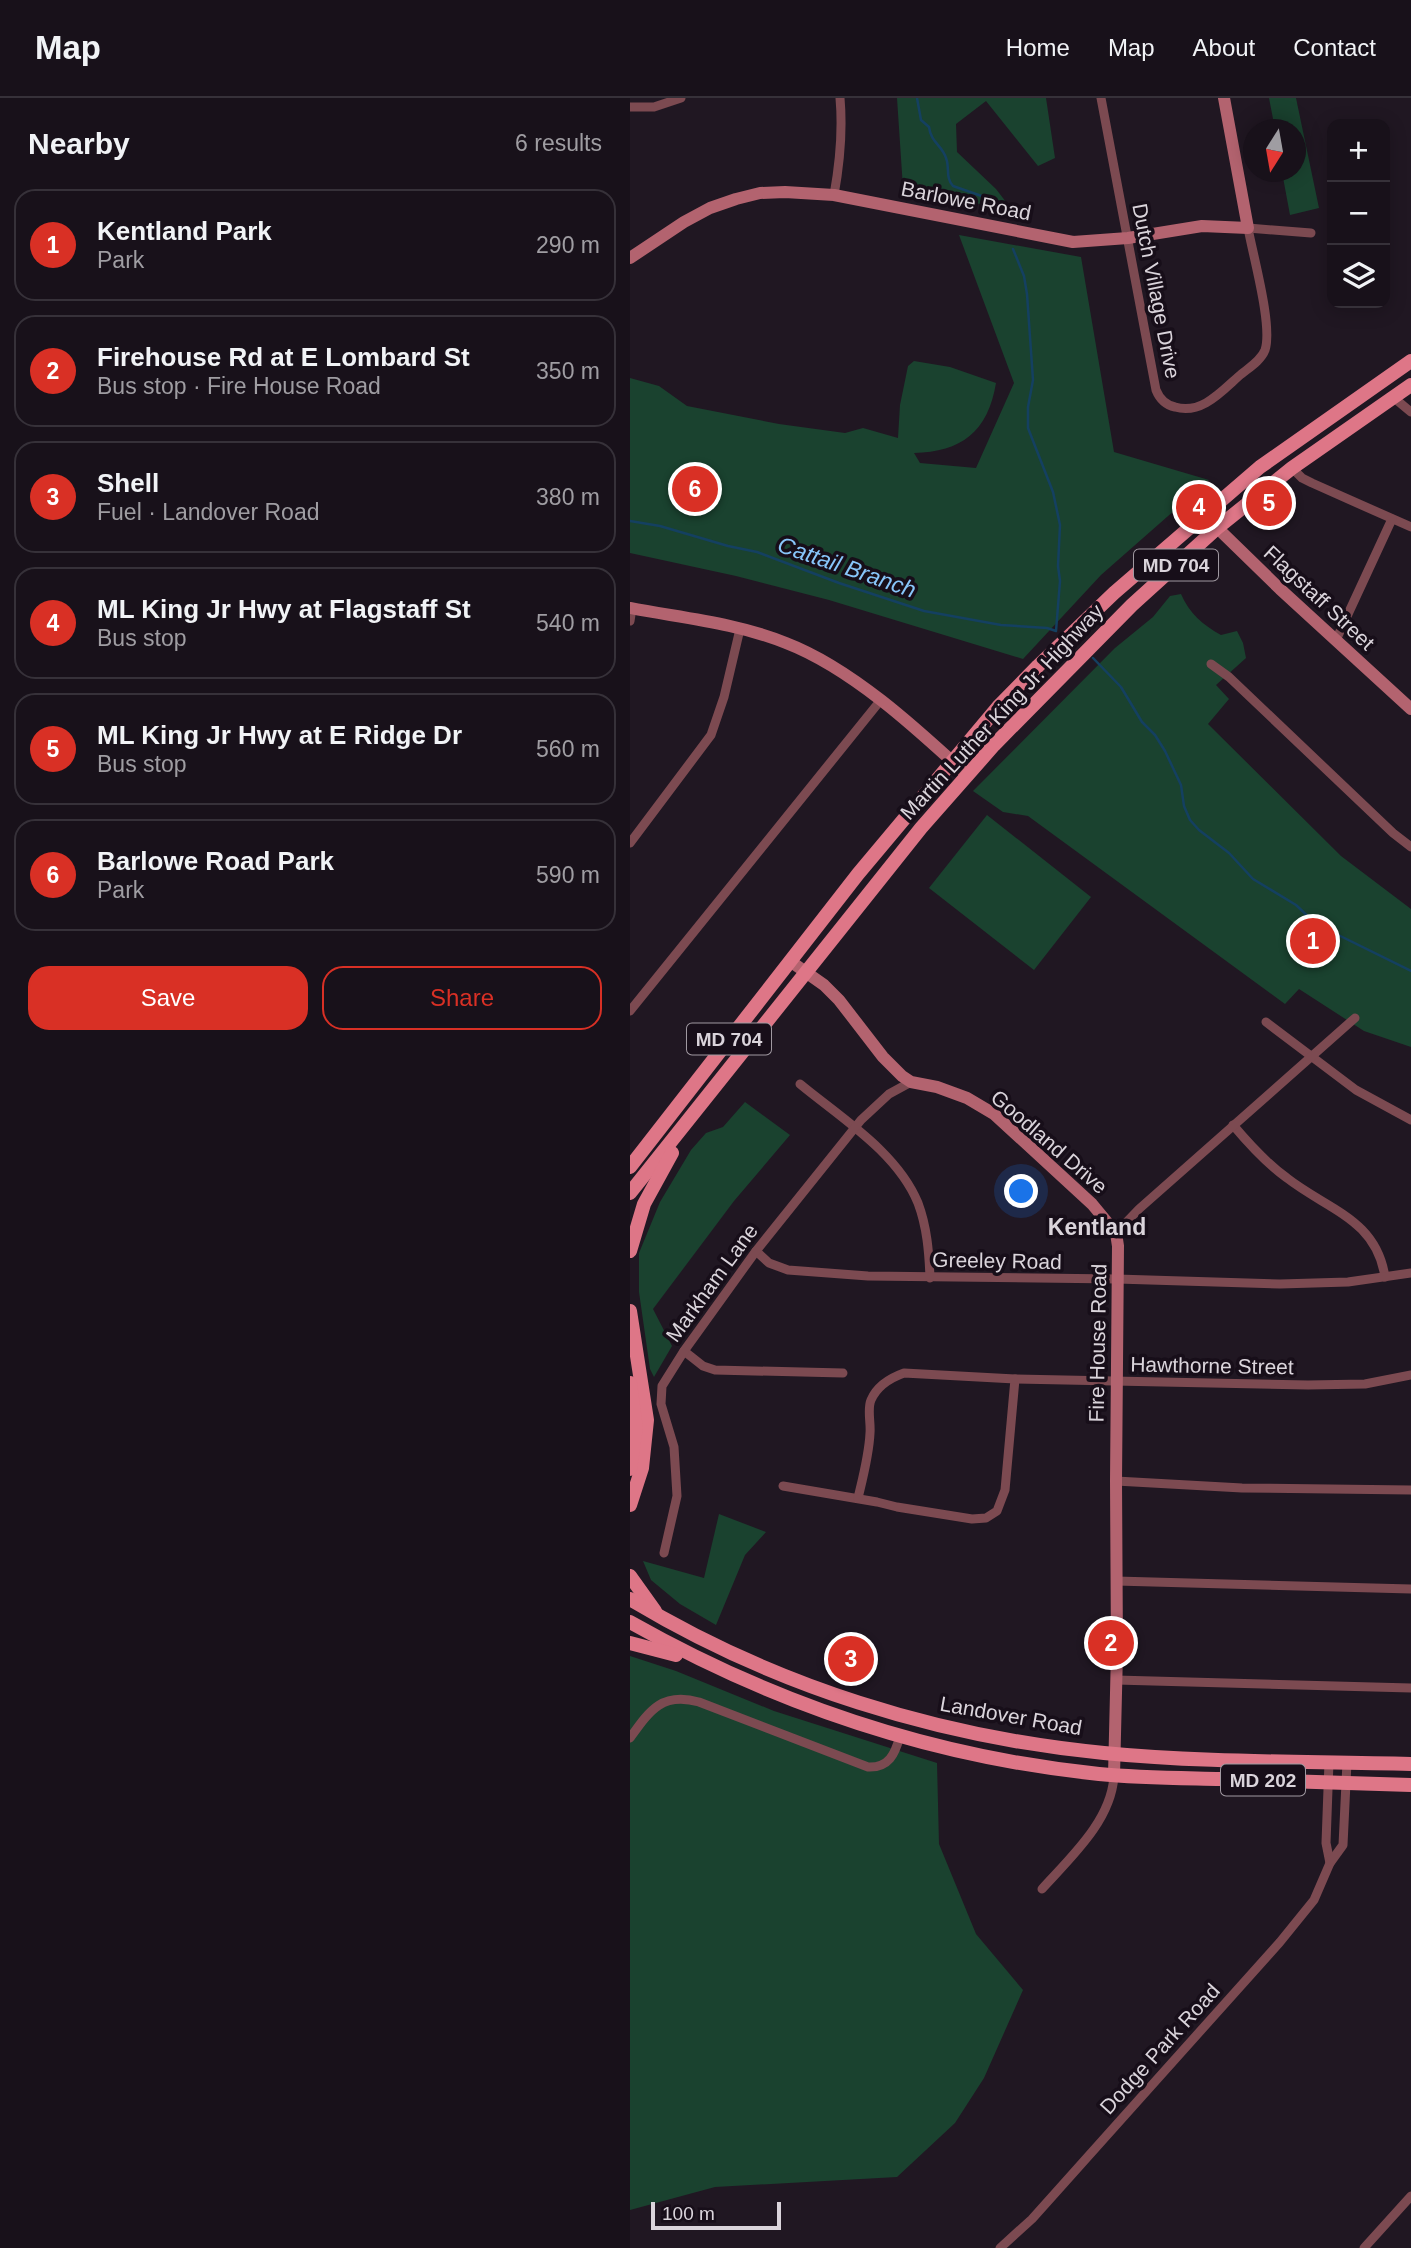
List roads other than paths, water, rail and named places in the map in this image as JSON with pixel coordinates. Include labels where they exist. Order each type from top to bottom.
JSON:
[{"type":"main road","name":"Martin Luther King Jr. Highway","points":[[630,1167],[858,874],[999,707],[1060,643],[1203,514],[1299,439],[1411,361]]},
{"type":"main road","name":"Martin Luther King Jr. Highway","points":[[630,1193],[912,839],[967,775],[1114,623],[1217,528],[1292,468],[1411,385]]},
{"type":"main road","points":[[630,1251],[639,1217],[650,1192],[704,1100]]},
{"type":"main road","points":[[630,1157],[668,1116]]},
{"type":"main road","points":[[630,1311],[647,1420],[644,1457],[630,1505]]},
{"type":"main road","points":[[630,1383],[636,1428],[630,1469]]},
{"type":"main road","points":[[630,1576],[658,1615]]},
{"type":"main road","name":"Landover Road","points":[[630,1599],[709,1642],[784,1675],[905,1717],[995,1738],[1115,1754],[1411,1764]]},
{"type":"main road","name":"Landover Road","points":[[630,1622],[718,1669],[798,1703],[900,1736],[1010,1761],[1114,1774],[1411,1785]]},
{"type":"main road","points":[[630,1643],[718,1669]]},
{"type":"main road","points":[[900,1736],[905,1717]]},
{"type":"street","points":[[630,107],[654,107],[681,98]]},
{"type":"street","points":[[834,195],[841,156],[840,98]]},
{"type":"street","name":"Dutch Village Drive","points":[[1101,98],[1156,390],[1166,403],[1187,410],[1201,406],[1261,358],[1266,345],[1264,313],[1248,228]]},
{"type":"street","points":[[1224,98],[1248,228]]},
{"type":"street","name":"Barlowe Road","points":[[630,258],[710,208],[736,198],[785,192],[834,195],[1073,242],[1128,238],[1202,226],[1311,233]]},
{"type":"street","points":[[1393,397],[1411,412]]},
{"type":"street","points":[[1292,468],[1308,481],[1411,527]]},
{"type":"street","name":"Flagstaff Street","points":[[1203,514],[1411,709]]},
{"type":"street","points":[[1336,640],[1392,519]]},
{"type":"street","points":[[631,612],[740,629],[785,642],[810,653],[880,701],[967,775]]},
{"type":"street","points":[[630,843],[711,735],[724,697],[740,629]]},
{"type":"street","points":[[1211,664],[1229,677],[1411,847]]},
{"type":"street","points":[[630,1011],[880,701]]},
{"type":"street","name":"Goodland Drive","points":[[790,961],[824,985],[883,1057],[911,1082],[951,1092],[994,1114],[1092,1204],[1116,1233]]},
{"type":"street","name":"Fire House Road","points":[[1114,1774],[1116,1233],[1355,1018]]},
{"type":"street","points":[[1266,1022],[1356,1090],[1411,1120]]},
{"type":"street","name":"Markham Lane","points":[[664,1553],[677,1496],[674,1447],[661,1404],[662,1386],[756,1251],[854,1128],[877,1104],[911,1082]]},
{"type":"street","points":[[800,1084],[854,1128],[906,1181],[917,1202],[927,1236],[930,1278]]},
{"type":"street","points":[[1233,1125],[1286,1178],[1365,1231],[1379,1252],[1385,1277]]},
{"type":"street","name":"Greeley Road","points":[[756,1251],[769,1263],[788,1270],[930,1278],[1293,1284],[1348,1282],[1411,1273]]},
{"type":"street","points":[[684,1351],[703,1366],[715,1370],[843,1373]]},
{"type":"street","name":"Hawthorne Street","points":[[858,1498],[870,1434],[870,1401],[880,1387],[891,1378],[904,1373],[1116,1381],[1343,1385],[1365,1384],[1411,1375]]},
{"type":"street","points":[[783,1486],[897,1507],[986,1518],[997,1511],[1005,1490],[1015,1378]]},
{"type":"street","points":[[1116,1481],[1242,1488],[1411,1490]]},
{"type":"street","points":[[1116,1581],[1411,1589]]},
{"type":"street","points":[[1116,1680],[1411,1688]]},
{"type":"street","points":[[630,1738],[653,1708],[669,1699],[677,1698],[699,1702],[868,1767],[880,1766],[888,1761],[894,1754],[900,1736]]},
{"type":"street","name":"Dodge Park Road","points":[[1329,1762],[1325,1843],[1330,1863]]},
{"type":"street","name":"Dodge Park Road","points":[[1000,2248],[1032,2219],[1296,1924],[1319,1893],[1330,1863],[1343,1845],[1347,1762]]},
{"type":"street","points":[[1042,1889],[1098,1821],[1110,1801],[1114,1774]]},
{"type":"street","points":[[1364,2248],[1411,2196]]},
{"type":"waterway","points":[[917,98],[921,120],[929,127],[932,137],[944,154],[953,186],[993,200],[1001,210]]},
{"type":"waterway","name":"Cattail Branch","points":[[630,521],[660,526],[757,552],[924,611],[1001,625],[1056,631],[1060,581],[1060,525],[1053,492],[1028,428],[1028,407],[1033,380],[1027,294],[1024,276],[1013,249]]},
{"type":"waterway","name":"Cattail Branch","points":[[1093,658],[1121,687],[1142,722],[1155,735],[1165,751],[1181,785],[1184,806],[1190,820],[1199,830],[1229,853],[1253,879],[1296,905],[1316,924],[1411,971]]},
{"type":"place","name":"Barlowe Road Park","points":[[695,489]]},
{"type":"place","name":"ML King Jr Hwy at E Ridge Dr","points":[[1269,503]]},
{"type":"place","name":"ML King Jr Hwy at Flagstaff St","points":[[1199,507]]},
{"type":"place","name":"Kentland Park","points":[[1313,941]]},
{"type":"place","name":"Firehouse Rd at E Lombard St","points":[[1111,1643]]},
{"type":"place","name":"Shell","points":[[851,1659]]},
{"type":"district","name":"Kentland","points":[[1097,1227]]}]
